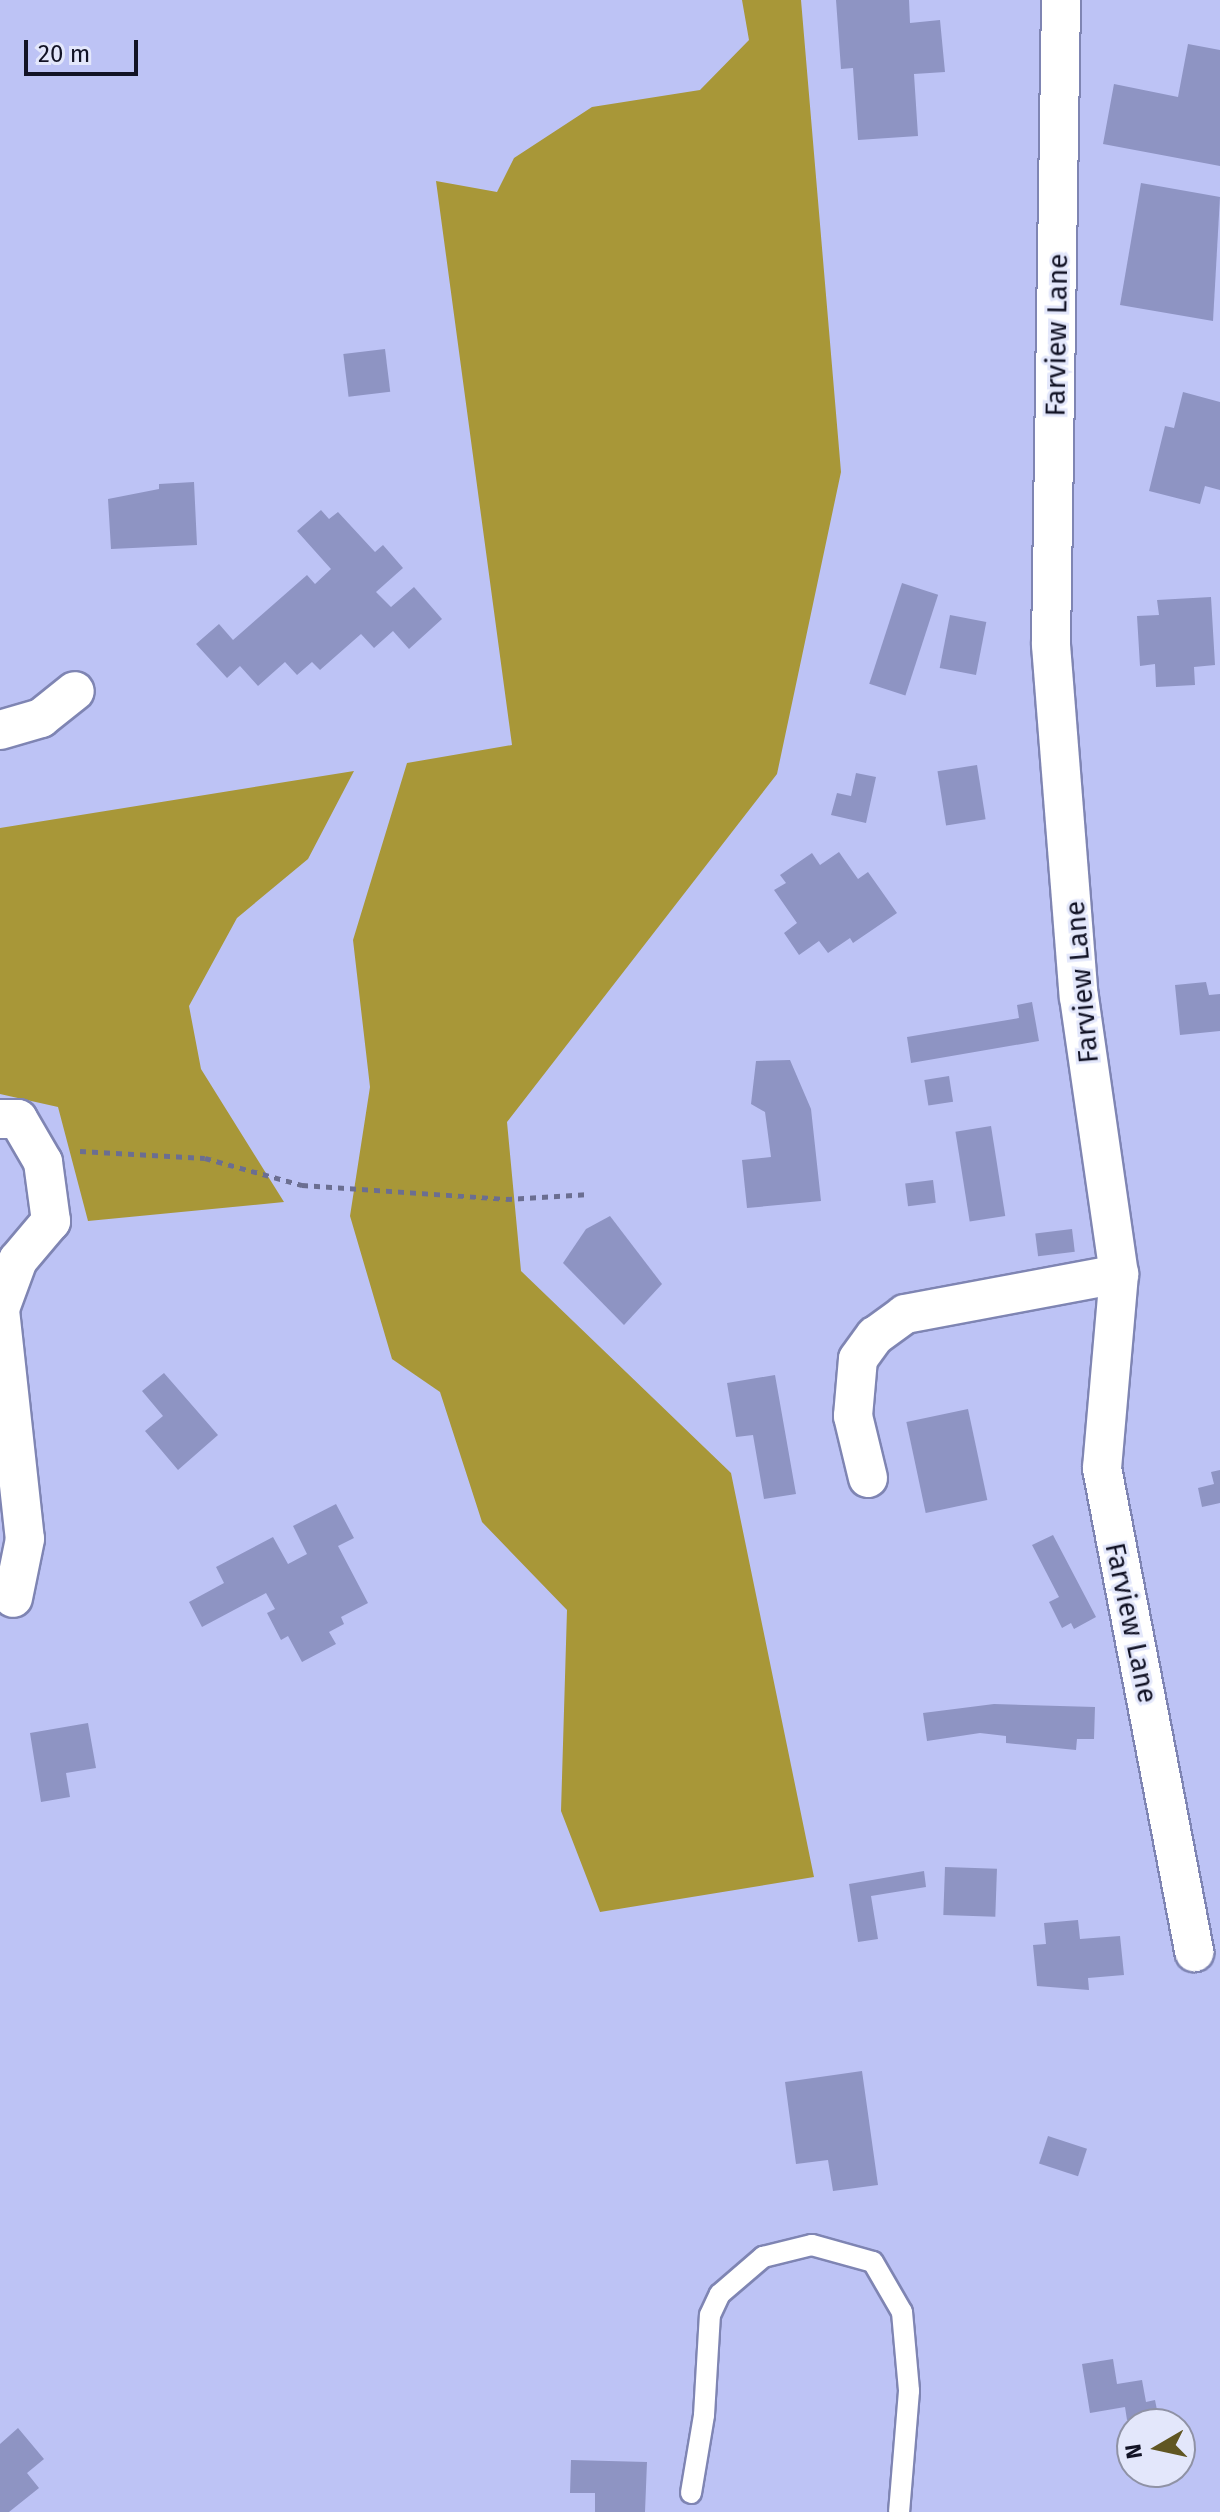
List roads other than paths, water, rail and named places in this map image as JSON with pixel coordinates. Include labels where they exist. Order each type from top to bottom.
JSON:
[{"type":"street","name":"Farview Lane","points":[[1061,0],[1051,645],[1079,997],[1119,1274],[1102,1468],[1194,1952]]},
{"type":"street","points":[[0,730],[41,718],[75,691]]},
{"type":"street","points":[[0,1119],[18,1119],[43,1162],[51,1221],[18,1260],[0,1310],[11,1493],[25,1539],[13,1598]]},
{"type":"street","points":[[868,1478],[853,1416],[858,1359],[875,1336],[905,1314],[1119,1274]]},
{"type":"lane","points":[[691,2493],[704,2415],[710,2315],[720,2294],[763,2257],[812,2245],[873,2262],[902,2312],[909,2391],[899,2512]]}]
